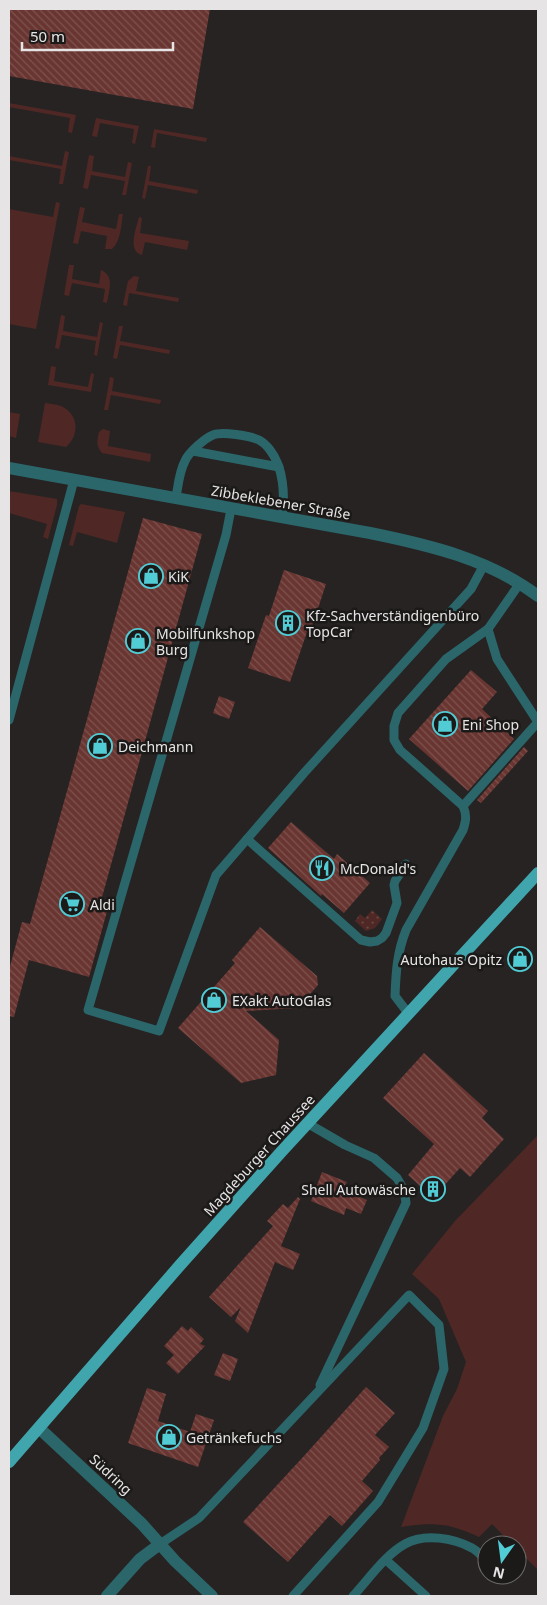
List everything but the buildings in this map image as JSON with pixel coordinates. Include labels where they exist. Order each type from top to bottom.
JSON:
[{"type":"main road","name":"Magdeburger Chaussee","points":[[9,1462],[181,1264],[538,872]]},
{"type":"street","name":"Zibbeklebener Straße","points":[[9,468],[424,544],[484,565],[520,583],[538,596]]},
{"type":"street","name":"Südring","points":[[39,1428],[136,1517],[175,1561],[212,1596]]},
{"type":"street","points":[[107,1596],[140,1559],[160,1544]]},
{"type":"lane","points":[[176,498],[185,459],[214,434],[226,433],[258,440],[270,450],[279,467],[284,498],[282,518]]},
{"type":"lane","points":[[193,451],[279,467]]},
{"type":"lane","points":[[9,720],[74,480]]},
{"type":"lane","points":[[231,509],[226,535],[88,1010],[159,1031],[216,875],[471,588],[484,565]]},
{"type":"lane","points":[[408,1013],[395,996],[397,958],[401,944],[406,930],[463,830],[466,811],[464,806],[400,750],[394,740],[394,726],[398,713],[446,659],[488,629],[520,583]]},
{"type":"lane","points":[[464,806],[538,722],[497,659],[488,629]]},
{"type":"lane","points":[[247,839],[360,940],[370,942],[382,938],[386,933],[397,904],[395,880],[406,864]]},
{"type":"lane","points":[[307,1124],[345,1145],[374,1158],[397,1178],[404,1190],[406,1202],[316,1394]]},
{"type":"lane","points":[[160,1544],[199,1518],[409,1295],[439,1325],[444,1369],[423,1428],[378,1502],[293,1596]]},
{"type":"lane","points":[[353,1596],[393,1552],[406,1543],[434,1538],[463,1544],[477,1552]]},
{"type":"lane","points":[[386,1560],[426,1596]]},
{"type":"shaded area","points":[[9,103],[76,115],[72,133],[68,132],[70,118],[9,107]]},
{"type":"shaded area","points":[[96,118],[139,126],[135,144],[132,143],[134,129],[100,123],[97,137],[92,136]]},
{"type":"shaded area","points":[[154,129],[207,138],[206,142],[157,133],[155,148],[151,147]]},
{"type":"shaded area","points":[[65,151],[69,152],[63,184],[59,184],[61,169],[9,160],[9,156],[62,166]]},
{"type":"shaded area","points":[[89,155],[94,156],[92,171],[125,177],[128,162],[132,163],[126,195],[122,195],[125,181],[91,175],[88,189],[83,188]]},
{"type":"shaded area","points":[[148,166],[151,166],[149,181],[198,190],[197,194],[148,185],[145,199],[142,198]]},
{"type":"shaded area","points":[[56,202],[60,203],[36,329],[9,324],[9,209],[53,217]]},
{"type":"shaded area","points":[[80,207],[85,208],[82,222],[116,229],[119,214],[123,214],[119,237],[112,249],[105,249],[107,236],[81,231],[78,244],[73,243]]},
{"type":"shaded area","points":[[139,217],[142,218],[140,233],[189,241],[187,250],[145,242],[142,255],[137,253],[134,239]]},
{"type":"shaded area","points":[[69,265],[74,265],[72,279],[99,284],[101,270],[108,276],[110,289],[107,303],[103,302],[105,289],[72,283],[69,296],[64,295]]},
{"type":"shaded area","points":[[134,276],[139,277],[136,291],[179,298],[178,302],[129,293],[127,306],[123,305],[128,281]]},
{"type":"shaded area","points":[[61,315],[65,316],[63,331],[97,337],[100,322],[103,323],[97,356],[94,355],[96,341],[62,335],[59,349],[55,348]]},
{"type":"shaded area","points":[[119,326],[123,326],[120,341],[170,350],[169,354],[120,345],[117,359],[113,358]]},
{"type":"shaded area","points":[[51,366],[56,367],[54,381],[88,387],[91,373],[94,374],[91,392],[48,385]]},
{"type":"shaded area","points":[[110,377],[114,378],[112,391],[161,400],[160,404],[111,395],[108,410],[104,410]]},
{"type":"shaded area","points":[[45,403],[61,406],[74,419],[76,425],[74,437],[66,447],[38,442]]},
{"type":"shaded area","points":[[9,412],[20,414],[16,438],[9,436]]},
{"type":"shaded area","points":[[103,429],[110,431],[108,446],[151,454],[150,462],[102,453],[97,440],[99,432]]},
{"type":"shaded area","points":[[9,491],[57,499],[48,539],[43,537],[47,524],[9,513]]},
{"type":"shaded area","points":[[81,504],[125,512],[117,543],[77,532],[73,546],[69,545]]},
{"type":"shaded area","points":[[372,910],[382,919],[375,928],[366,931],[355,921],[360,914],[365,918]]},
{"type":"shaded area","points":[[538,1135],[538,1570],[527,1559],[527,1535],[503,1535],[492,1524],[481,1535],[477,1536],[450,1526],[423,1524],[401,1527],[443,1416],[457,1389],[466,1362],[439,1299],[412,1274],[455,1221]]},
{"type":"place","name":"KiK","points":[[151,576]]},
{"type":"place","name":"Kfz-Sachverständigenbüro TopCar","points":[[288,623]]},
{"type":"place","name":"Mobilfunkshop Burg","points":[[138,641]]},
{"type":"place","name":"Eni Shop","points":[[445,724]]},
{"type":"place","name":"Deichmann","points":[[100,746]]},
{"type":"place","name":"McDonald's","points":[[322,868]]},
{"type":"place","name":"Aldi","points":[[72,904]]},
{"type":"place","name":"Autohaus Opitz","points":[[520,959]]},
{"type":"place","name":"EXakt AutoGlas","points":[[214,1000]]},
{"type":"place","name":"Shell Autowäsche","points":[[433,1189]]},
{"type":"place","name":"Getränkefuchs","points":[[169,1437]]}]
